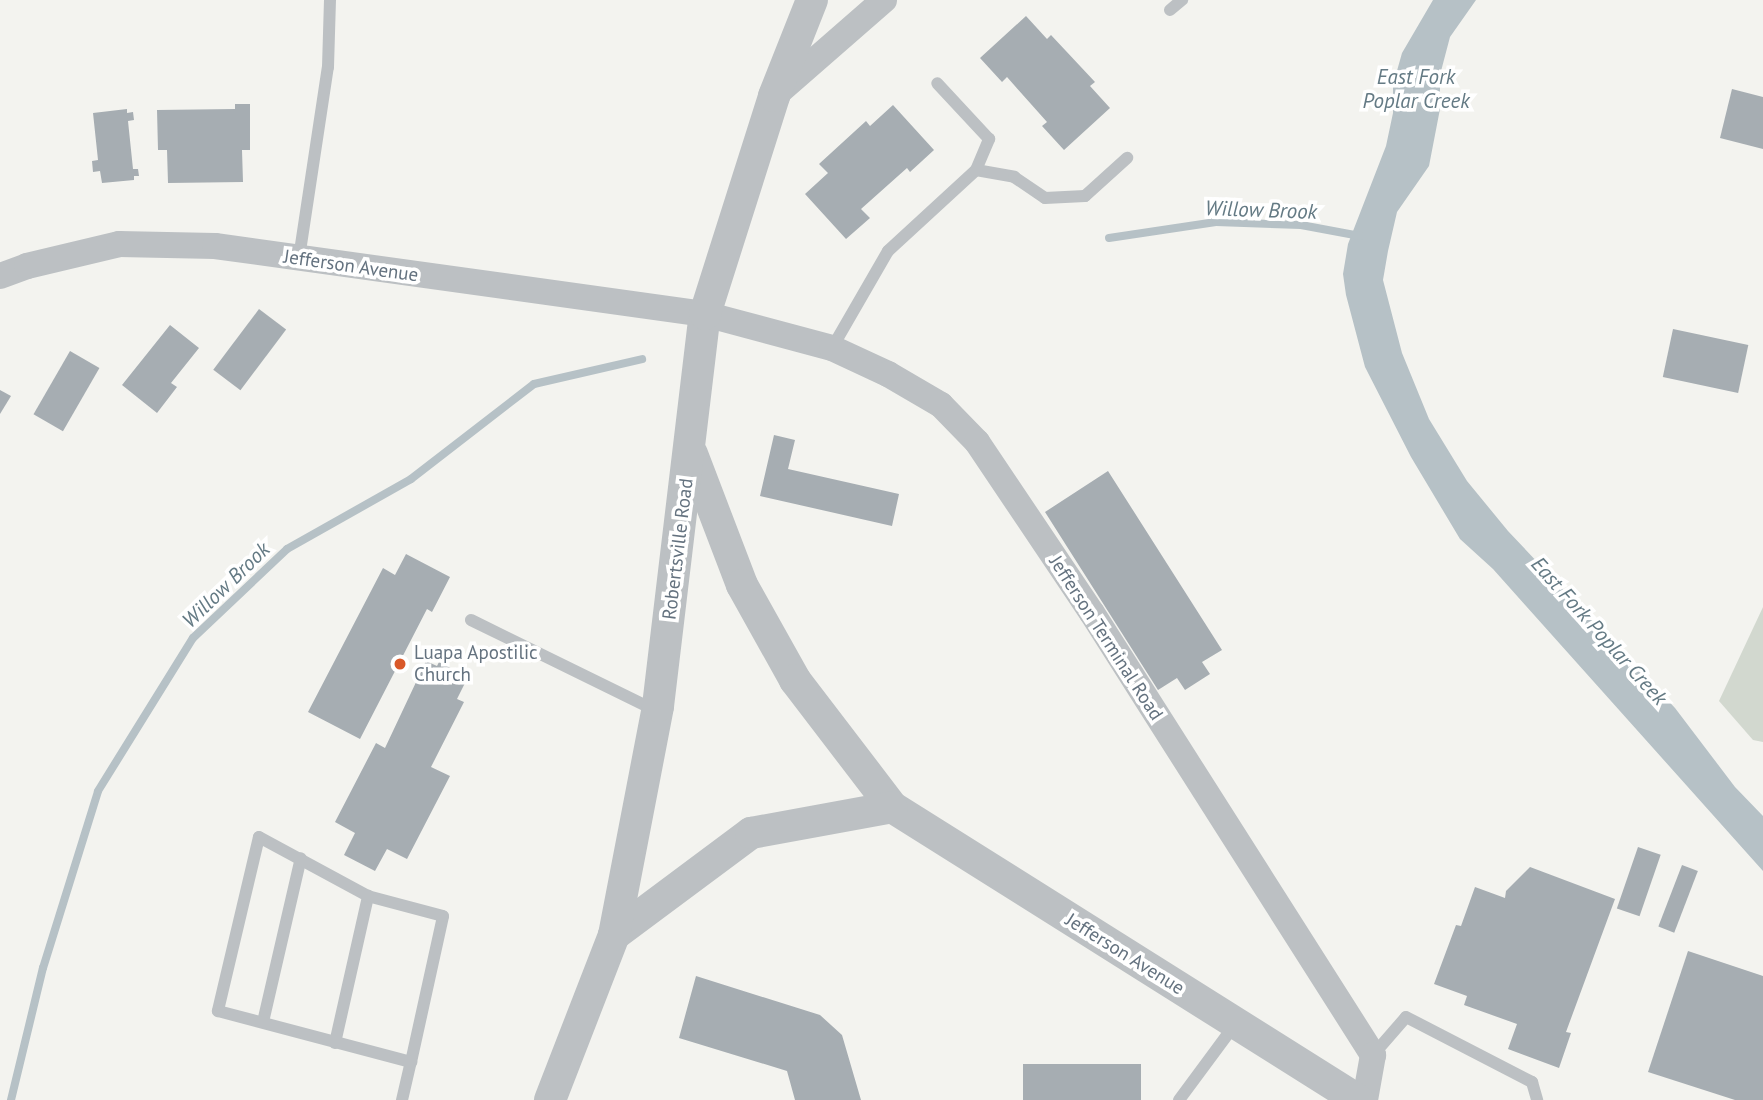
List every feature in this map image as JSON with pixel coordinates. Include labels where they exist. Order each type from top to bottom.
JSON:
[{"type":"street","name":"Robertsville Road","points":[[550,1100],[614,935],[657,711],[691,450],[705,314],[774,96],[812,0]]},
{"type":"street","points":[[774,96],[884,0]]},
{"type":"street","name":"Jefferson Avenue","points":[[0,276],[27,266],[119,244],[215,246],[705,314]]},
{"type":"street","name":"Jefferson Terminal Road","points":[[705,314],[832,348],[888,374],[941,405],[977,442],[1092,613],[1373,1055]]},
{"type":"street","name":"Jefferson Avenue","points":[[691,450],[742,585],[794,680],[892,807],[1358,1100]]},
{"type":"street","points":[[614,935],[751,833],[892,807]]},
{"type":"street","points":[[1365,1100],[1373,1055]]},
{"type":"lane","points":[[299,259],[328,67],[330,0]]},
{"type":"lane","points":[[1170,10],[1182,0]]},
{"type":"lane","points":[[832,348],[888,251],[976,170],[989,139],[937,83]]},
{"type":"lane","points":[[976,170],[1014,177],[1045,198],[1085,196],[1127,158]]},
{"type":"lane","points":[[471,620],[657,711]]},
{"type":"lane","points":[[402,1100],[411,1062],[443,916],[368,896],[259,838],[218,1011],[411,1062]]},
{"type":"lane","points":[[263,1022],[301,858]]},
{"type":"lane","points":[[334,1043],[368,896]]},
{"type":"lane","points":[[1373,1055],[1406,1017],[1532,1082],[1537,1100]]},
{"type":"lane","points":[[1179,1100],[1236,1023]]},
{"type":"shaded area","points":[[1763,607],[1763,742],[1753,740],[1719,701]]},
{"type":"water","name":"East Fork Poplar Creek","points":[[1433,0],[1476,0],[1450,37],[1440,75],[1440,109],[1429,166],[1397,212],[1388,251],[1383,280],[1402,353],[1429,419],[1467,481],[1508,531],[1675,708],[1735,787],[1763,816],[1763,871],[1493,569],[1460,539],[1411,457],[1365,367],[1343,274],[1348,244],[1386,146],[1393,113],[1393,85],[1402,53]]},
{"type":"building","points":[[1026,16],[1047,39],[1051,35],[1095,82],[1090,86],[1110,108],[1064,150],[1042,126],[1047,122],[1007,77],[1002,82],[980,58]]},
{"type":"building","points":[[1732,89],[1763,97],[1763,149],[1720,138]]},
{"type":"building","points":[[235,104],[250,104],[250,150],[242,150],[243,182],[168,183],[167,150],[158,150],[157,110],[235,109]]},
{"type":"building","points":[[893,105],[934,150],[910,172],[907,168],[861,209],[870,218],[846,239],[805,194],[828,173],[819,164],[866,121],[870,126]]},
{"type":"building","points":[[127,109],[127,113],[133,112],[134,120],[128,121],[133,169],[138,169],[139,176],[134,176],[134,180],[102,183],[100,171],[93,172],[92,161],[98,160],[93,113]]},
{"type":"building","points":[[259,309],[286,329],[240,390],[213,370]]},
{"type":"building","points":[[170,325],[199,348],[171,383],[177,387],[157,413],[122,385]]},
{"type":"building","points":[[1673,329],[1748,345],[1738,393],[1663,377]]},
{"type":"building","points":[[70,351],[99,368],[63,431],[34,414]]},
{"type":"building","points":[[0,390],[11,396],[0,414]]},
{"type":"building","points":[[774,435],[795,440],[788,469],[899,494],[892,526],[760,496]]},
{"type":"building","points":[[1108,471],[1222,650],[1202,662],[1210,674],[1185,690],[1177,678],[1158,690],[1045,512]]},
{"type":"building","points":[[406,554],[450,577],[432,612],[427,609],[360,739],[308,712],[383,568],[395,575]]},
{"type":"building","points":[[426,661],[437,666],[439,662],[468,677],[457,699],[464,702],[431,767],[450,776],[407,859],[387,849],[375,871],[344,855],[355,833],[335,822],[376,743],[385,748]]},
{"type":"building","points":[[1638,847],[1661,855],[1640,916],[1617,908]]},
{"type":"building","points":[[1682,865],[1698,871],[1674,933],[1658,927]]},
{"type":"building","points":[[1530,867],[1615,899],[1566,1032],[1571,1033],[1559,1068],[1508,1049],[1517,1024],[1464,1005],[1467,996],[1434,984],[1456,925],[1461,926],[1475,887],[1505,898],[1506,891]]},
{"type":"building","points":[[1688,951],[1763,976],[1763,1100],[1735,1100],[1648,1072]]},
{"type":"building","points":[[696,976],[820,1015],[842,1035],[861,1100],[795,1100],[787,1071],[679,1038]]},
{"type":"building","points":[[1023,1064],[1141,1064],[1141,1100],[1023,1100]]},
{"type":"waterway","name":"Willow Brook","points":[[1109,238],[1216,222],[1301,225],[1360,236]]},
{"type":"waterway","name":"Willow Brook","points":[[11,1100],[43,968],[98,791],[193,638],[287,549],[411,479],[534,384],[642,359]]},
{"type":"place","name":"Luapa Apostilic Church","points":[[400,664]]}]
